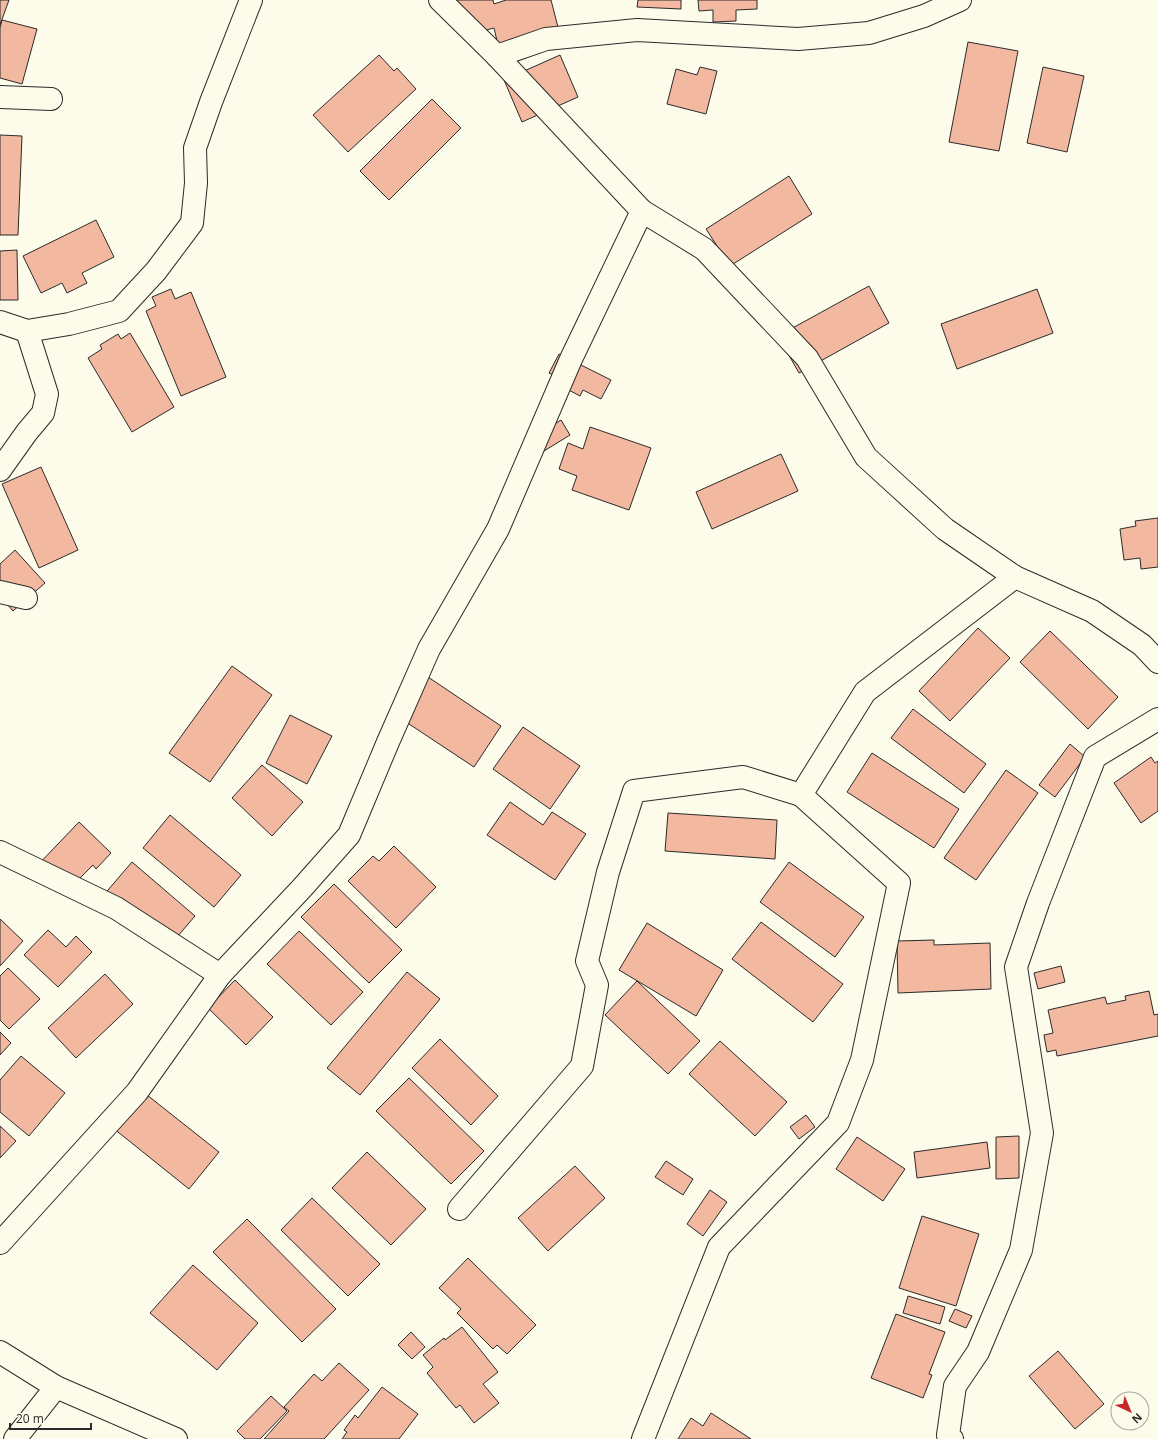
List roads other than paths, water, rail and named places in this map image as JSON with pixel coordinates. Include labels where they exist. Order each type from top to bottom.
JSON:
[{"type":"street","points":[[0,322],[27,331],[69,324],[118,311],[156,271],[192,223],[196,183],[195,148],[211,102],[251,0]]},
{"type":"street","points":[[440,0],[497,56],[642,211],[704,249],[807,358],[866,457],[945,529],[1015,577],[1092,612],[1142,644],[1158,662]]},
{"type":"street","points":[[497,56],[546,39],[637,30],[798,39],[869,33],[924,16],[960,0]]},
{"type":"street","points":[[0,97],[51,99]]},
{"type":"street","points":[[0,1242],[137,1092],[220,975],[302,888],[349,835],[429,649],[498,529],[572,359],[642,211]]},
{"type":"street","points":[[0,470],[27,432],[43,413],[47,394],[27,331]]},
{"type":"street","points":[[801,795],[865,692],[1015,577]]},
{"type":"street","points":[[0,592],[26,598]]},
{"type":"street","points":[[952,1439],[948,1435],[955,1386],[978,1352],[1021,1250],[1042,1133],[1016,967],[1038,903],[1095,757],[1158,719]]},
{"type":"street","points":[[459,1209],[582,1066],[597,985],[587,961],[608,872],[634,791],[743,777],[801,795],[898,883],[862,1060],[838,1123],[719,1247],[643,1439]]},
{"type":"street","points":[[0,852],[116,908],[220,975]]},
{"type":"street","points":[[0,1352],[56,1387],[176,1439]]},
{"type":"street","points":[[15,1439],[56,1387]]}]
